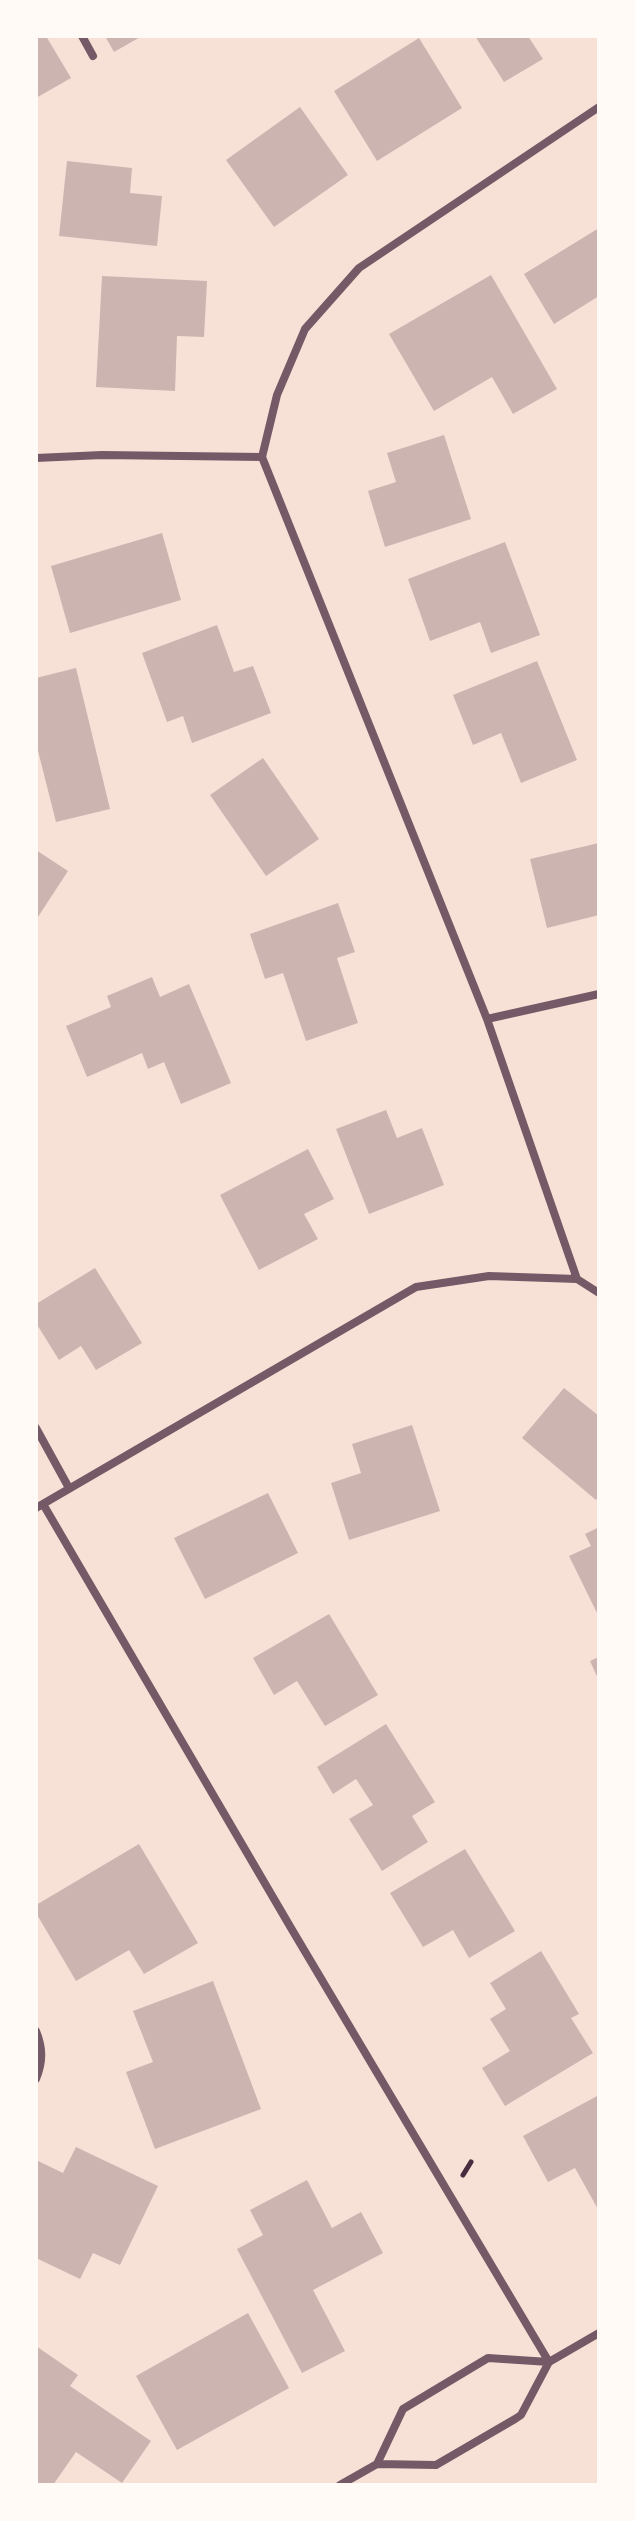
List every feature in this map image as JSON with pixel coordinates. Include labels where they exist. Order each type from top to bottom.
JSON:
[{"type":"street","points":[[82,36],[93,56]]},
{"type":"street","points":[[577,1279],[487,1019],[262,457],[277,395],[305,329],[359,268],[599,107]]},
{"type":"street","points":[[36,458],[102,455],[262,457]]},
{"type":"street","points":[[487,1019],[599,994]]},
{"type":"street","points":[[549,2362],[40,1506],[416,1287],[489,1276],[577,1279],[599,1293]]},
{"type":"street","points":[[36,1428],[69,1488]]},
{"type":"street","points":[[36,2031],[42,2051],[36,2079]]},
{"type":"street","points":[[340,2485],[377,2464],[436,2465],[515,2419],[521,2415],[549,2362],[599,2333]]},
{"type":"street","points":[[377,2464],[403,2409],[488,2358],[549,2362]]},
{"type":"building","points":[[36,36],[46,36],[71,78],[36,98]]},
{"type":"building","points":[[105,36],[142,36],[114,52]]},
{"type":"building","points":[[475,36],[528,36],[543,59],[504,82]]},
{"type":"building","points":[[419,38],[462,108],[377,161],[334,91]]},
{"type":"building","points":[[300,107],[348,175],[274,227],[226,160]]},
{"type":"building","points":[[67,161],[132,168],[130,193],[162,196],[157,246],[59,236]]},
{"type":"building","points":[[599,228],[599,296],[554,324],[524,274]]},
{"type":"building","points":[[491,275],[557,389],[513,414],[492,377],[434,411],[389,334]]},
{"type":"building","points":[[102,276],[207,281],[204,337],[177,336],[175,391],[96,387]]},
{"type":"building","points":[[444,435],[471,519],[385,547],[368,491],[396,482],[387,453]]},
{"type":"building","points":[[162,533],[181,600],[70,633],[51,566]]},
{"type":"building","points":[[505,542],[540,635],[491,653],[480,622],[430,641],[408,579]]},
{"type":"building","points":[[217,625],[234,672],[253,666],[271,713],[192,743],[183,716],[167,722],[142,653]]},
{"type":"building","points":[[537,661],[577,760],[521,783],[501,733],[473,745],[453,695]]},
{"type":"building","points":[[76,668],[110,809],[56,822],[36,743],[36,678]]},
{"type":"building","points":[[263,758],[319,839],[266,876],[210,795]]},
{"type":"building","points":[[599,843],[599,915],[547,928],[530,859]]},
{"type":"building","points":[[36,850],[68,871],[36,920]]},
{"type":"building","points":[[338,903],[355,952],[337,958],[358,1023],[306,1041],[283,973],[265,979],[250,934]]},
{"type":"building","points":[[152,977],[160,997],[189,984],[231,1083],[181,1104],[164,1062],[148,1069],[142,1053],[87,1077],[66,1026],[111,1007],[107,996]]},
{"type":"building","points":[[386,1110],[397,1138],[422,1128],[444,1185],[369,1214],[336,1129]]},
{"type":"building","points":[[308,1149],[334,1199],[304,1214],[318,1239],[259,1270],[220,1195]]},
{"type":"building","points":[[95,1268],[142,1343],[96,1370],[81,1346],[59,1360],[36,1323],[36,1304]]},
{"type":"building","points":[[564,1388],[599,1416],[599,1496],[596,1500],[522,1438]]},
{"type":"building","points":[[412,1425],[440,1511],[349,1540],[331,1483],[361,1473],[352,1444]]},
{"type":"building","points":[[268,1493],[298,1553],[205,1599],[174,1538]]},
{"type":"building","points":[[599,1527],[599,1617],[569,1556],[591,1546],[585,1534]]},
{"type":"building","points":[[329,1614],[378,1695],[325,1726],[297,1681],[274,1695],[253,1658]]},
{"type":"building","points":[[599,1657],[599,1681],[590,1661]]},
{"type":"building","points":[[386,1724],[435,1802],[412,1816],[428,1842],[382,1871],[349,1819],[373,1805],[356,1779],[333,1794],[317,1767]]},
{"type":"building","points":[[139,1844],[198,1943],[144,1974],[129,1950],[76,1981],[36,1913],[36,1905]]},
{"type":"building","points":[[465,1849],[515,1931],[469,1958],[453,1930],[423,1947],[390,1893]]},
{"type":"building","points":[[541,1951],[579,2014],[571,2018],[593,2053],[505,2106],[482,2068],[510,2051],[490,2019],[506,2009],[490,1983]]},
{"type":"building","points":[[213,1981],[261,2109],[155,2149],[126,2072],[153,2062],[133,2011]]},
{"type":"building","points":[[599,2095],[599,2211],[575,2168],[548,2182],[523,2136]]},
{"type":"building","points":[[76,2147],[158,2186],[120,2265],[93,2253],[80,2279],[36,2258],[36,2160],[63,2173]]},
{"type":"building","points":[[307,2180],[332,2228],[361,2212],[383,2253],[313,2290],[345,2351],[302,2373],[237,2249],[263,2235],[250,2210]]},
{"type":"building","points":[[248,2313],[289,2388],[177,2450],[136,2376]]},
{"type":"building","points":[[36,2346],[78,2375],[70,2386],[151,2441],[122,2483],[76,2452],[53,2485],[36,2484]]}]
